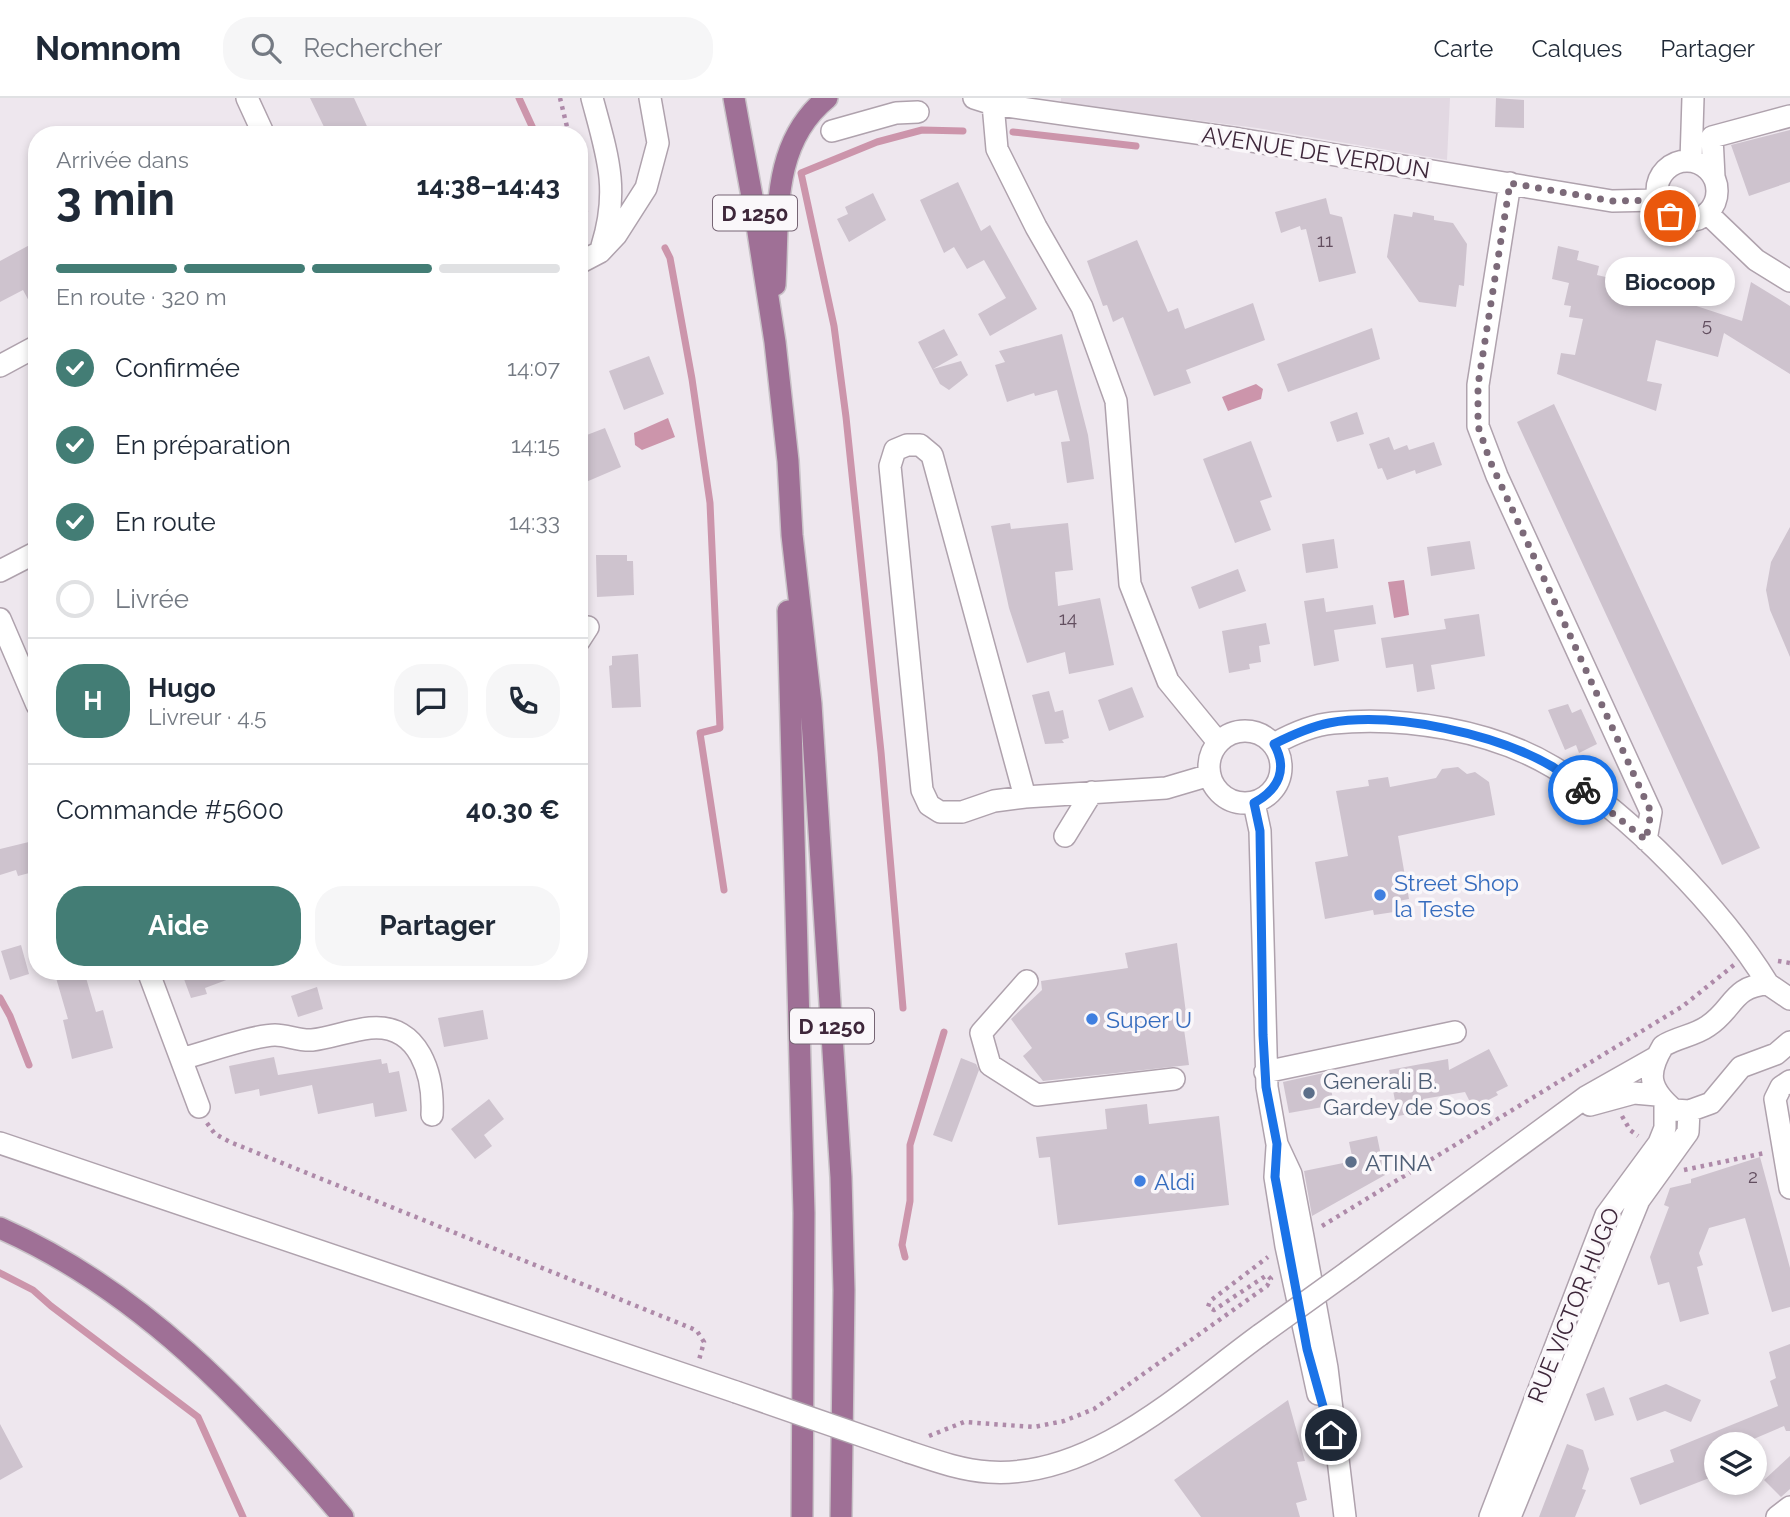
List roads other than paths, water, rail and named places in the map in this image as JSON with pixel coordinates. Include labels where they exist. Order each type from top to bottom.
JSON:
[{"type":"main road","name":"D 1250","points":[[734,98],[773,329],[811,704],[841,1177],[844,1290],[841,1517]]},
{"type":"main road","points":[[773,329],[783,166],[790,142],[801,125],[827,98]]},
{"type":"main road","name":"D 1250","points":[[792,536],[788,595],[804,1213],[802,1517]]},
{"type":"main road","points":[[0,1228],[54,1254],[163,1330],[254,1416],[343,1517]]},
{"type":"street","points":[[247,98],[260,126]]},
{"type":"street","points":[[592,98],[612,189],[610,220],[600,252]]},
{"type":"street","points":[[588,258],[600,252],[625,223],[646,188],[658,143],[650,98]]},
{"type":"street","points":[[1691,161],[1693,98]]},
{"type":"street","points":[[983,101],[997,149],[1036,228],[1082,307],[1116,401],[1130,584],[1168,681],[1218,742]]},
{"type":"street","name":"AVENUE DE VERDUN","points":[[983,101],[1238,139],[1612,201],[1658,200]]},
{"type":"street","points":[[832,131],[872,108],[896,113],[918,112]]},
{"type":"street","points":[[1714,177],[1708,169],[1691,161],[1681,161],[1664,172],[1657,190],[1658,200],[1663,209],[1679,220],[1689,221],[1707,214],[1717,197],[1712,137],[1790,116]]},
{"type":"street","points":[[1510,183],[1478,385],[1478,426],[1497,476],[1651,812],[1646,840]]},
{"type":"street","points":[[1707,214],[1756,260],[1790,281]]},
{"type":"street","points":[[0,366],[28,351]]},
{"type":"street","points":[[1025,797],[932,454],[920,445],[907,445],[895,450],[890,467],[922,790],[929,805],[940,811],[962,812],[994,801],[1025,797],[1166,788],[1210,775]]},
{"type":"street","points":[[0,571],[28,557]]},
{"type":"street","points":[[0,619],[28,684]]},
{"type":"street","points":[[1274,744],[1299,731],[1331,723],[1408,721],[1497,741],[1553,767],[1646,840],[1783,991]]},
{"type":"street","points":[[1240,730],[1264,735],[1274,744],[1280,754],[1280,778],[1274,789],[1254,803],[1231,800],[1214,786],[1209,764],[1218,742],[1240,730]]},
{"type":"street","points":[[1065,835],[1092,792]]},
{"type":"street","points":[[1254,803],[1260,831],[1265,1073],[1277,1144],[1291,1174],[1295,1195],[1326,1368],[1345,1517]]},
{"type":"street","points":[[1738,940],[1739,992]]},
{"type":"street","points":[[151,980],[199,1107]]},
{"type":"street","points":[[1027,981],[981,1033],[990,1065],[1037,1095],[1174,1079]]},
{"type":"street","points":[[0,1143],[954,1467],[1014,1472],[1071,1460],[1116,1439],[1555,1119],[1595,1092],[1655,1058],[1668,1042],[1707,1027],[1719,1017],[1739,992],[1747,987],[1783,991]]},
{"type":"street","points":[[181,1059],[274,1035],[309,1040],[372,1028],[394,1031],[413,1042],[422,1056],[433,1092],[432,1115]]},
{"type":"street","points":[[1265,1073],[1455,1032]]},
{"type":"street","points":[[1555,1119],[1616,1096],[1640,1092],[1661,1098],[1674,1110],[1689,1111],[1711,1103],[1732,1075],[1741,1068],[1776,1054],[1790,1042]]},
{"type":"street","name":"RUE VICTOR HUGO","points":[[1490,1517],[1606,1215],[1659,1143],[1665,1128],[1661,1098],[1651,1070],[1655,1058]]},
{"type":"street","points":[[1790,1080],[1781,1087],[1775,1099],[1790,1188]]},
{"type":"street","name":"RUE VICTOR HUGO","points":[[1510,1517],[1637,1207],[1688,1132],[1689,1111]]},
{"type":"street","points":[[1777,1517],[1790,1507]]},
{"type":"waterway","points":[[519,98],[532,126]]},
{"type":"waterway","points":[[903,1008],[881,752],[846,417],[834,326],[801,173],[877,142],[922,130],[963,131]]},
{"type":"waterway","points":[[1013,132],[1136,146]]},
{"type":"waterway","points":[[665,248],[670,258],[692,379],[710,503],[720,728],[700,733],[724,890]]},
{"type":"waterway","points":[[0,998],[29,1065]]},
{"type":"waterway","points":[[905,1257],[902,1245],[910,1201],[910,1145],[944,1032]]},
{"type":"waterway","points":[[0,1273],[33,1290],[198,1417],[243,1517]]},
{"type":"place","name":"Biocoop","points":[[1670,216]]},
{"type":"place","name":"Street Shop la Teste","points":[[1380,895]]},
{"type":"place","name":"Super U","points":[[1092,1019]]},
{"type":"place","name":"Generali B. Gardey de Soos","points":[[1309,1093]]},
{"type":"place","name":"ATINA","points":[[1351,1162]]},
{"type":"place","name":"Aldi","points":[[1140,1181]]}]
